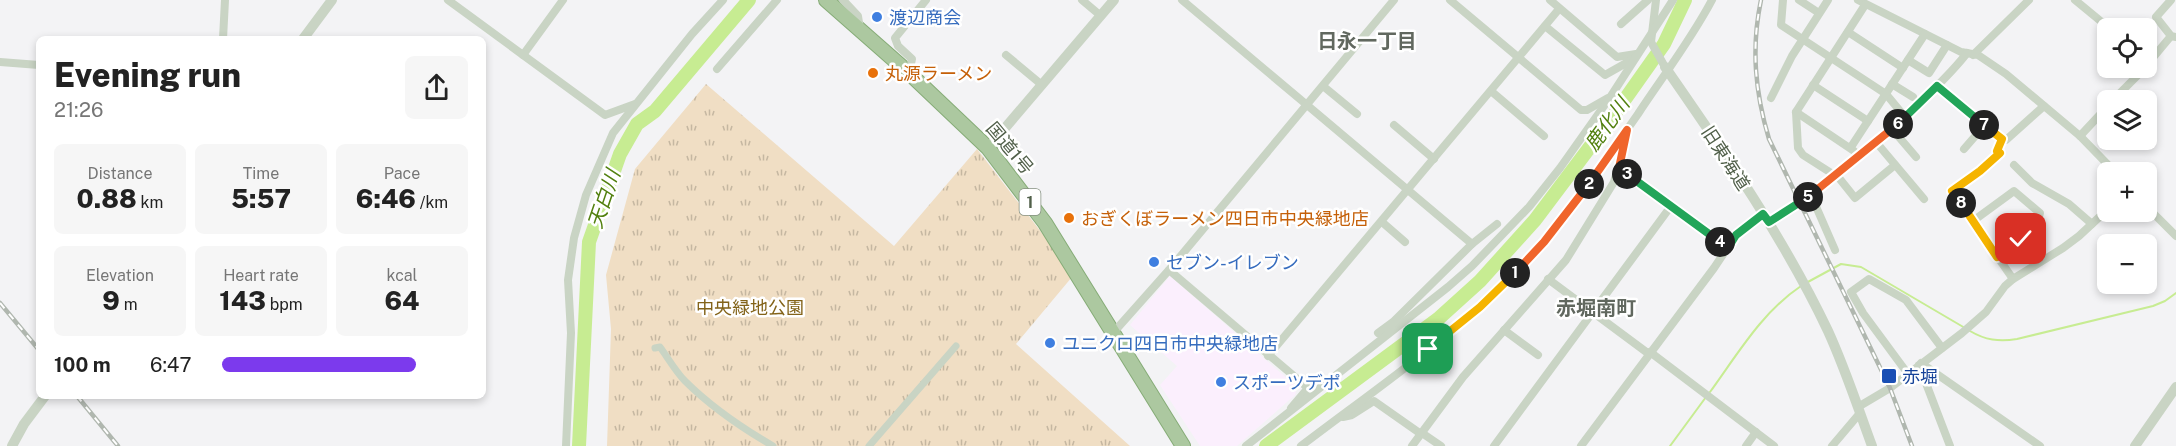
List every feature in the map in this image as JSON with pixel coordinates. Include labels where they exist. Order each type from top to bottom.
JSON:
[{"type":"highway","name":"国道1号","points":[[826,0],[909,73],[988,148],[1039,214],[1183,446]]},
{"type":"street","points":[[223,36],[225,0]]},
{"type":"street","points":[[305,36],[332,0]]},
{"type":"street","points":[[448,0],[604,115],[635,104]]},
{"type":"street","points":[[523,55],[563,0]]},
{"type":"street","points":[[566,446],[571,333],[568,280],[574,238],[586,195],[613,133],[723,0]]},
{"type":"street","points":[[717,69],[777,0]]},
{"type":"street","points":[[843,0],[858,16],[860,29]]},
{"type":"street","points":[[909,73],[912,59],[898,46],[895,38],[926,0]]},
{"type":"street","points":[[1082,0],[1101,16]]},
{"type":"street","points":[[988,148],[1114,0]]},
{"type":"street","points":[[1182,0],[1472,244]]},
{"type":"street","points":[[1113,333],[1169,270],[1394,0]]},
{"type":"street","points":[[1450,0],[1581,110],[1587,110],[1611,96]]},
{"type":"street","points":[[1550,0],[1617,57],[1637,56]]},
{"type":"street","points":[[1621,24],[1648,0]]},
{"type":"street","points":[[1651,39],[1656,0]]},
{"type":"street","points":[[1246,446],[1448,287],[1472,266],[1529,207],[1560,168],[1651,39],[1673,0]]},
{"type":"street","points":[[1301,446],[1463,321],[1512,277],[1570,211],[1699,25],[1712,0]]},
{"type":"street","points":[[1783,0],[1781,25],[1886,94],[1905,117]]},
{"type":"street","points":[[1799,0],[1819,13]]},
{"type":"street","points":[[1771,98],[1803,39],[1828,0]]},
{"type":"street","points":[[1581,446],[1736,235],[1811,195],[1892,129],[2029,0]]},
{"type":"street","points":[[2075,0],[2097,18]]},
{"type":"street","points":[[2157,53],[2174,36],[2156,17],[2171,0]]},
{"type":"street","points":[[1895,165],[1854,198],[1834,175],[1803,155],[1798,148],[1796,112],[1867,3],[1947,45],[1978,55],[2006,74],[2080,136],[2105,162]]},
{"type":"street","points":[[1268,356],[1559,9]]},
{"type":"street","points":[[1545,26],[1605,75],[1637,56]]},
{"type":"street","points":[[1848,32],[1906,64],[1929,73],[1947,45]]},
{"type":"street","points":[[1851,147],[1925,33]]},
{"type":"street","name":"旧東海道","points":[[1651,39],[1667,69],[1766,218],[1801,279],[1828,332],[1872,446]]},
{"type":"street","points":[[1006,55],[1042,85]]},
{"type":"street","points":[[0,62],[36,65]]},
{"type":"street","points":[[2122,90],[2133,78]]},
{"type":"street","points":[[1892,84],[1913,98]]},
{"type":"street","points":[[1323,86],[1357,114]]},
{"type":"street","points":[[1813,86],[1868,121]]},
{"type":"street","points":[[1937,86],[1984,126],[2006,140],[2044,106]]},
{"type":"street","points":[[1491,91],[1544,136]]},
{"type":"street","points":[[1796,112],[1851,147],[1858,156]]},
{"type":"street","points":[[2080,136],[2097,118]]},
{"type":"street","points":[[1394,125],[1434,159]]},
{"type":"street","points":[[1964,149],[1984,126]]},
{"type":"street","points":[[1892,129],[1916,157]]},
{"type":"street","points":[[1412,446],[1463,377],[1566,260],[1614,182],[1627,130]]},
{"type":"street","points":[[2002,139],[1997,151],[2000,153],[1952,191],[2013,279]]},
{"type":"street","points":[[1876,142],[1924,200]]},
{"type":"street","points":[[2014,165],[2032,183],[2068,204],[2092,224]]},
{"type":"street","points":[[1619,168],[1728,248]]},
{"type":"street","points":[[1973,221],[2014,190],[2040,213],[2039,220],[2021,239],[1997,257]]},
{"type":"street","points":[[1811,195],[1835,250]]},
{"type":"street","points":[[1494,446],[1671,206]]},
{"type":"street","points":[[2157,217],[2176,236]]},
{"type":"street","points":[[1832,446],[1859,410],[1971,325],[1986,312],[2004,286],[2063,248],[2097,219]]},
{"type":"street","points":[[1382,222],[1405,242]]},
{"type":"street","points":[[1378,333],[1472,244],[1497,224]]},
{"type":"street","points":[[1169,270],[1308,388],[1293,404],[1289,414]]},
{"type":"street","points":[[1548,279],[1774,446]]},
{"type":"street","points":[[1908,374],[1863,313],[1851,292],[1869,279],[1906,300],[1942,348]]},
{"type":"street","points":[[1504,330],[1538,355]]},
{"type":"street","points":[[869,446],[956,346]]},
{"type":"street","points":[[655,348],[660,347],[684,380],[714,406],[749,432],[773,446]]},
{"type":"street","points":[[1920,364],[1950,446]]},
{"type":"street","points":[[1920,364],[2040,446]]},
{"type":"street","points":[[2135,446],[2171,404],[2176,387]]},
{"type":"street","points":[[12,446],[24,424],[43,399]]},
{"type":"street","points":[[1340,417],[1352,415],[1374,401],[1441,446]]},
{"type":"street","points":[[1746,446],[1756,432]]},
{"type":"shaded area","points":[[1170,276],[1297,387],[1295,395],[1237,446],[1200,446],[1160,385],[1177,366],[1130,325]]},
{"type":"green space","name":"中央緑地公園","points":[[706,84],[894,246],[977,149],[1058,254],[1072,277],[1016,344],[1130,446],[607,446],[611,329],[606,275],[635,169]]},
{"type":"waterway","name":"天白川","points":[[579,446],[589,242],[620,154],[637,124],[655,111],[749,0]]},
{"type":"waterway","name":"鹿化川","points":[[1266,446],[1438,319],[1480,281],[1535,220],[1611,119],[1664,44],[1685,0]]},
{"type":"waterway","points":[[1806,283],[1841,264],[1861,267],[1965,328]]},
{"type":"waterway","points":[[1710,392],[1762,321],[1801,286]]},
{"type":"waterway","points":[[1970,331],[1992,340],[2017,339],[2153,306],[2176,293]]},
{"type":"waterway","points":[[1670,446],[1706,397]]},
{"type":"railway","points":[[1761,0],[1755,53],[1760,104],[1769,139],[1890,388],[1912,446]]},
{"type":"railway","points":[[0,303],[36,346]]},
{"type":"railway","points":[[79,399],[118,446]]},
{"type":"place","name":"渡辺商会","points":[[877,17]]},
{"type":"place","name":"丸源ラーメン","points":[[873,73]]},
{"type":"place","name":"おぎくぼラーメン四日市中央緑地店","points":[[1069,218]]},
{"type":"place","name":"セブン-イレブン","points":[[1154,262]]},
{"type":"place","name":"ユニクロ四日市中央緑地店","points":[[1050,343]]},
{"type":"place","name":"赤堀","points":[[1889,376]]},
{"type":"place","name":"スポーツデポ","points":[[1221,382]]},
{"type":"district","name":"日永一丁目","points":[[1367,41]]},
{"type":"district","name":"赤堀南町","points":[[1596,308]]},
{"type":"route","points":[[1428,349],[1480,307],[1544,242],[1570,211],[1627,130],[1619,168],[1728,248],[1736,235],[1763,214],[1769,222],[1811,195],[1892,129],[1937,86],[1999,139],[2002,139],[1997,151],[2000,153],[1952,191],[1997,257],[2021,239]]}]
